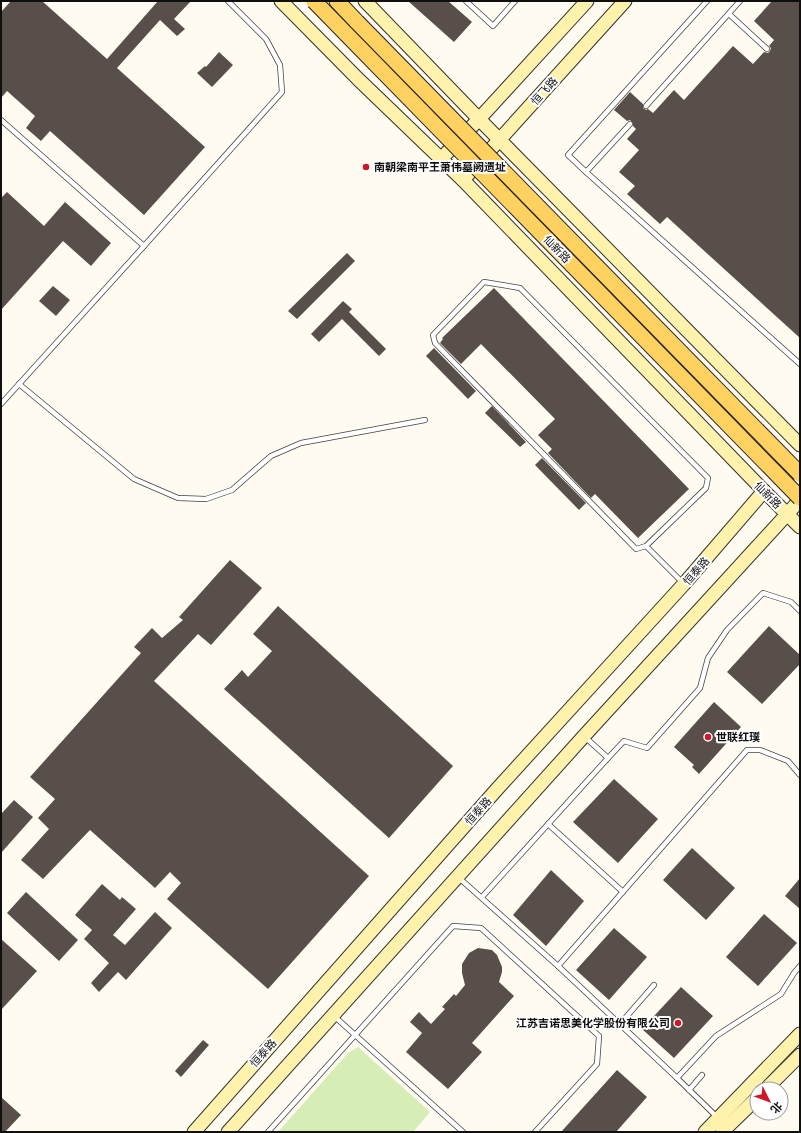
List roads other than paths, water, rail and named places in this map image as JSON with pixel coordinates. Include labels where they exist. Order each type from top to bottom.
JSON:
[{"type":"main road","name":"仙新路","points":[[314,1],[800,499]]},
{"type":"main road","name":"仙新路","points":[[337,1],[800,474]]},
{"type":"street","name":"仙新路","points":[[272,1],[316,36]]},
{"type":"street","name":"仙新路","points":[[281,1],[363,84],[463,180],[800,527]]},
{"type":"street","points":[[365,1],[800,445]]},
{"type":"street","points":[[441,159],[588,1]]},
{"type":"street","name":"恒飞路","points":[[463,180],[625,1]]},
{"type":"street","name":"恒泰路","points":[[194,1132],[493,794],[684,584],[764,491]]},
{"type":"street","points":[[228,1132],[584,736],[800,499]]},
{"type":"street","points":[[705,1132],[800,1034]]},
{"type":"street","points":[[774,1081],[800,1055]]},
{"type":"street","points":[[722,1132],[749,1106]]},
{"type":"lane","points":[[1,404],[282,92],[280,65],[266,39],[228,1]]},
{"type":"lane","points":[[466,1],[494,26],[515,1]]},
{"type":"lane","points":[[707,1],[568,155],[800,364]]},
{"type":"lane","points":[[646,106],[740,1]]},
{"type":"lane","points":[[729,14],[767,48]]},
{"type":"lane","points":[[1,120],[144,246]]},
{"type":"lane","points":[[586,172],[630,124]]},
{"type":"lane","points":[[484,282],[520,288],[708,478],[706,488],[646,546],[636,549],[435,343],[433,335],[484,282]]},
{"type":"lane","points":[[19,384],[134,479],[178,498],[206,499],[232,490],[271,456],[302,443],[425,420]]},
{"type":"lane","points":[[646,546],[684,584]]},
{"type":"lane","points":[[482,897],[624,741],[647,748],[700,688],[708,658],[727,630],[763,593],[790,602],[800,611]]},
{"type":"lane","points":[[584,736],[608,758]]},
{"type":"lane","points":[[558,966],[747,750],[760,750],[788,761],[800,775]]},
{"type":"lane","points":[[548,824],[623,892]]},
{"type":"lane","points":[[458,876],[558,966],[719,1118]]},
{"type":"lane","points":[[268,1132],[453,926],[481,928],[598,1036],[597,1064],[535,1132]]},
{"type":"lane","points":[[677,1078],[716,1036],[781,994],[794,972],[800,966]]},
{"type":"lane","points":[[620,1024],[654,985]]},
{"type":"lane","points":[[333,1015],[463,1132]]},
{"type":"lane","points":[[689,1090],[702,1074]]},
{"type":"place","name":"南朝梁南平王萧伟墓阙遗址","points":[[366,167]]},
{"type":"place","name":"世联红璞","points":[[708,737]]},
{"type":"place","name":"江苏吉诺思美化学股份有限公司","points":[[678,1023]]}]
